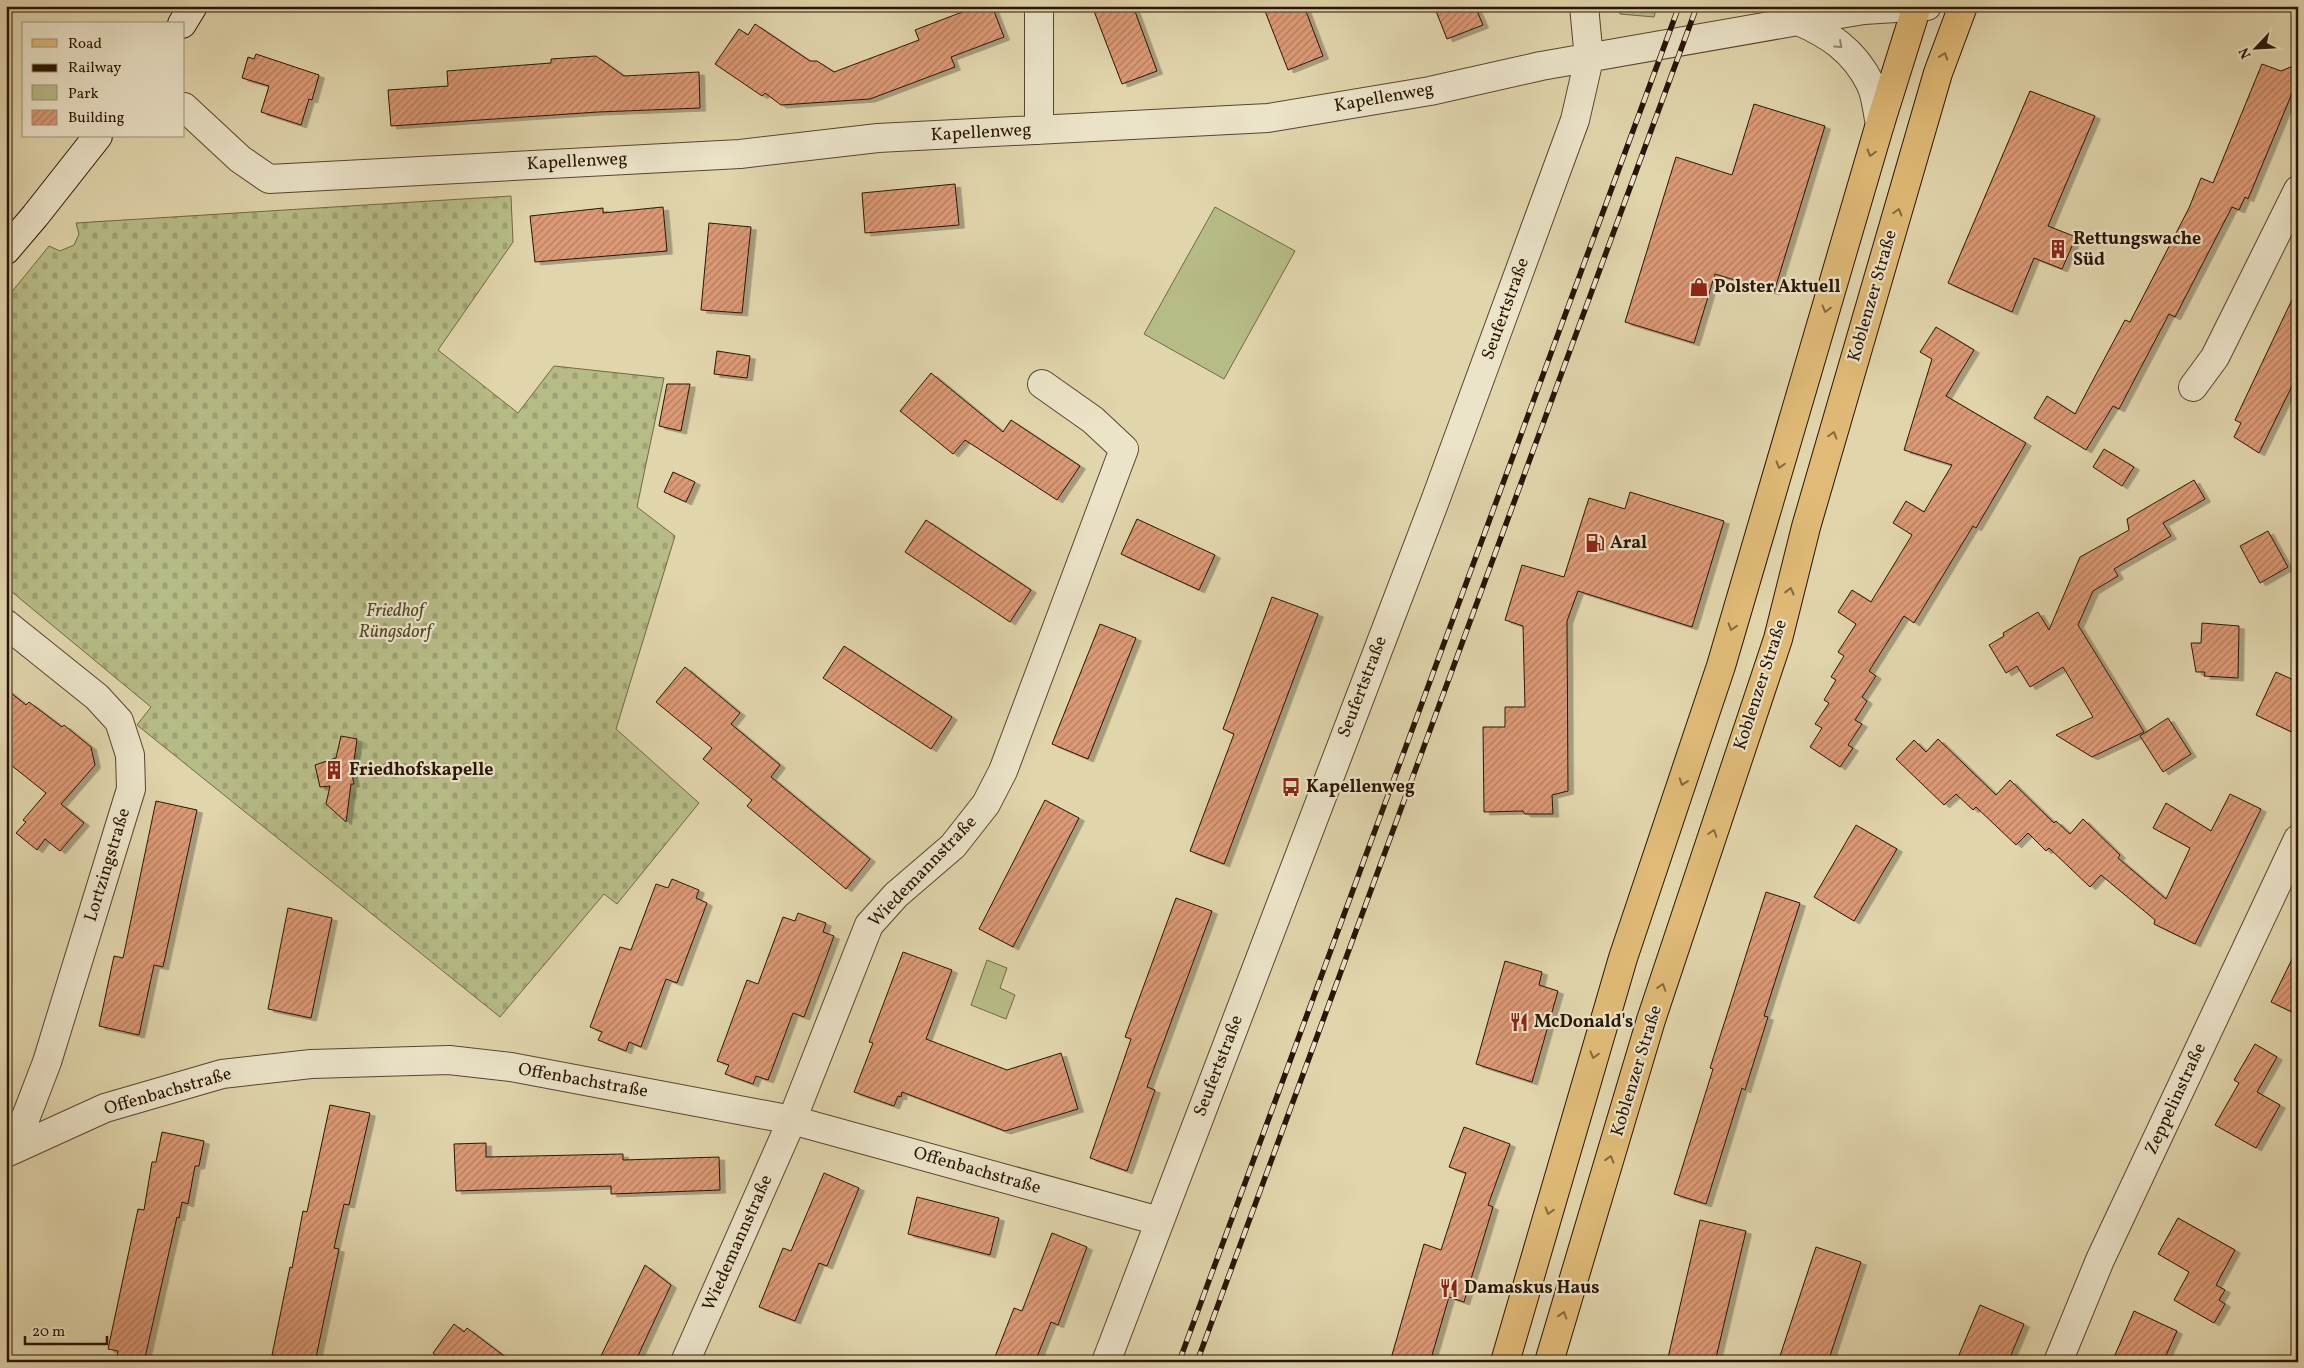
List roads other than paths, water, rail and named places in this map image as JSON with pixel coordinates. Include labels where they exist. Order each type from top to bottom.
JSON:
[{"type":"main road","points":[[1507,1360],[1623,958],[1721,666],[1880,124],[1917,6]]},
{"type":"main road","name":"Koblenzer Straße","points":[[1550,1362],[1651,1020],[1778,639],[1806,527],[1938,73],[1963,6]]},
{"type":"street","points":[[183,22],[193,6]]},
{"type":"street","points":[[1039,6],[1039,130]]},
{"type":"street","name":"Seufertstraße","points":[[1106,1362],[1442,482],[1575,120],[1590,59],[1584,6]]},
{"type":"street","name":"Kapellenweg","points":[[185,108],[240,159],[269,179],[730,154],[878,138],[1268,118],[1430,91],[1541,66],[1590,59],[1798,21],[1864,10],[1927,6]]},
{"type":"street","points":[[1798,21],[1824,32],[1856,60],[1871,84],[1880,124]]},
{"type":"street","points":[[6,250],[96,138]]},
{"type":"street","points":[[2193,387],[2215,357],[2298,190]]},
{"type":"street","name":"Wiedemannstraße","points":[[685,1362],[792,1120],[869,924],[896,895],[953,846],[986,804],[1002,771],[1124,449],[1093,420],[1042,384]]},
{"type":"street","name":"Lortzingstraße","points":[[6,624],[97,697],[118,721],[130,755],[131,780],[131,789],[47,1062],[10,1151]]},
{"type":"street","name":"Zeppelinstraße","points":[[2058,1362],[2100,1260],[2298,839]]},
{"type":"street","name":"Offenbachstraße","points":[[10,1151],[105,1108],[222,1074],[311,1064],[458,1061],[511,1067],[792,1120],[1159,1222]]},
{"type":"railway","points":[[1179,1362],[1679,6]]},
{"type":"railway","points":[[1197,1362],[1697,6]]},
{"type":"place","name":"Rettungswache Süd","points":[[2058,249]]},
{"type":"place","name":"Polster Aktuell","points":[[1699,287]]},
{"type":"place","name":"Aral","points":[[1595,543]]},
{"type":"place","name":"Friedhofskapelle","points":[[334,770]]},
{"type":"place","name":"Kapellenweg","points":[[1291,787]]},
{"type":"place","name":"McDonald's","points":[[1519,1022]]},
{"type":"place","name":"Damaskus Haus","points":[[1449,1288]]},
{"type":"park label","name":"Friedhof Rüngsdorf","points":[[395,621]]}]
